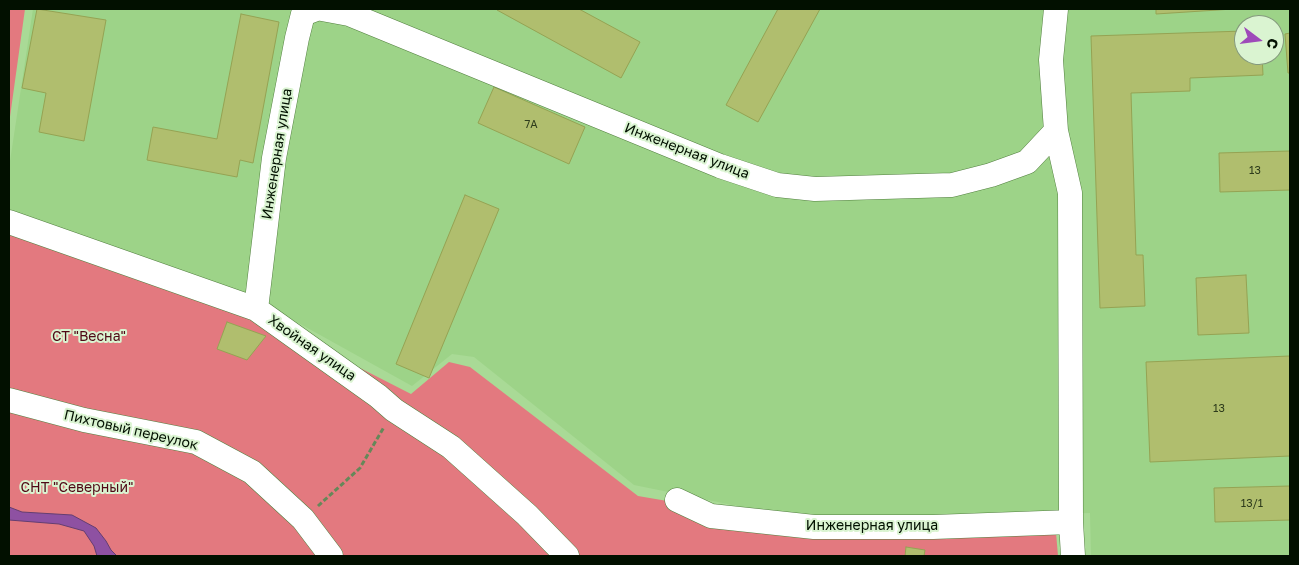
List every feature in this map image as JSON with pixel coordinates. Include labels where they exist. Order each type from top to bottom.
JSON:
[{"type":"street","name":"Инженерная улица","points":[[256,309],[274,158],[297,38],[304,14],[316,9]]},
{"type":"street","name":"Инженерная улица","points":[[322,9],[349,14],[720,166],[777,185],[815,190],[952,185],[991,176],[1027,162],[1056,132]]},
{"type":"street","points":[[1056,9],[1051,60],[1056,132],[1070,193],[1070,522],[1073,556]]},
{"type":"street","name":"Хвойная улица","points":[[9,222],[256,309],[378,396],[394,410],[451,447],[527,515],[567,556]]},
{"type":"street","name":"Пихтовый переулок","points":[[9,400],[84,420],[196,442],[252,472],[303,519],[331,556]]},
{"type":"street","name":"Инженерная улица","points":[[676,500],[712,516],[814,527],[933,527],[1070,522]]},
{"type":"path","points":[[303,519],[360,468],[394,410]]},
{"type":"shaded area","points":[[33,9],[1290,9],[1290,556],[1091,556],[1090,513],[816,522],[634,485],[474,357],[452,354],[412,386],[266,305],[9,216],[9,168]]},
{"type":"shaded area","points":[[9,507],[22,512],[72,515],[96,528],[117,556],[97,556],[94,546],[84,531],[59,524],[9,520]]},
{"type":"green space","points":[[9,9],[25,9],[9,124]]},
{"type":"green space","name":"СТ \"Весна\"","points":[[9,228],[272,323],[411,394],[449,362],[470,367],[638,496],[831,529],[1055,521],[1058,556],[9,556]]},
{"type":"building","points":[[37,9],[106,20],[84,141],[39,132],[46,93],[22,88]]},
{"type":"building","points":[[498,9],[579,9],[640,42],[621,78]]},
{"type":"building","points":[[778,9],[820,9],[758,122],[726,105]]},
{"type":"building","points":[[1156,9],[1233,9],[1156,14]]},
{"type":"building","points":[[241,14],[279,22],[253,163],[240,160],[237,177],[147,160],[153,127],[217,139]]},
{"type":"building","points":[[1234,31],[1234,65],[1262,65],[1263,75],[1190,78],[1190,91],[1131,93],[1136,255],[1143,255],[1145,306],[1100,308],[1091,36]]},
{"type":"building","points":[[1290,33],[1290,73],[1288,73],[1285,34]]},
{"type":"building","points":[[494,87],[585,127],[569,164],[478,123]]},
{"type":"building","points":[[1290,151],[1290,190],[1220,192],[1219,153]]},
{"type":"building","points":[[465,195],[499,209],[429,378],[396,364]]},
{"type":"building","points":[[1246,275],[1249,333],[1198,335],[1196,278]]},
{"type":"building","points":[[227,322],[266,336],[247,360],[217,349]]},
{"type":"building","points":[[1290,356],[1290,456],[1150,462],[1146,362]]},
{"type":"building","points":[[1290,486],[1290,520],[1215,522],[1214,488]]},
{"type":"building","points":[[906,547],[925,550],[924,556],[905,556]]},
{"type":"park label","name":"СНТ \"Северный\"","points":[[77,488]]}]
